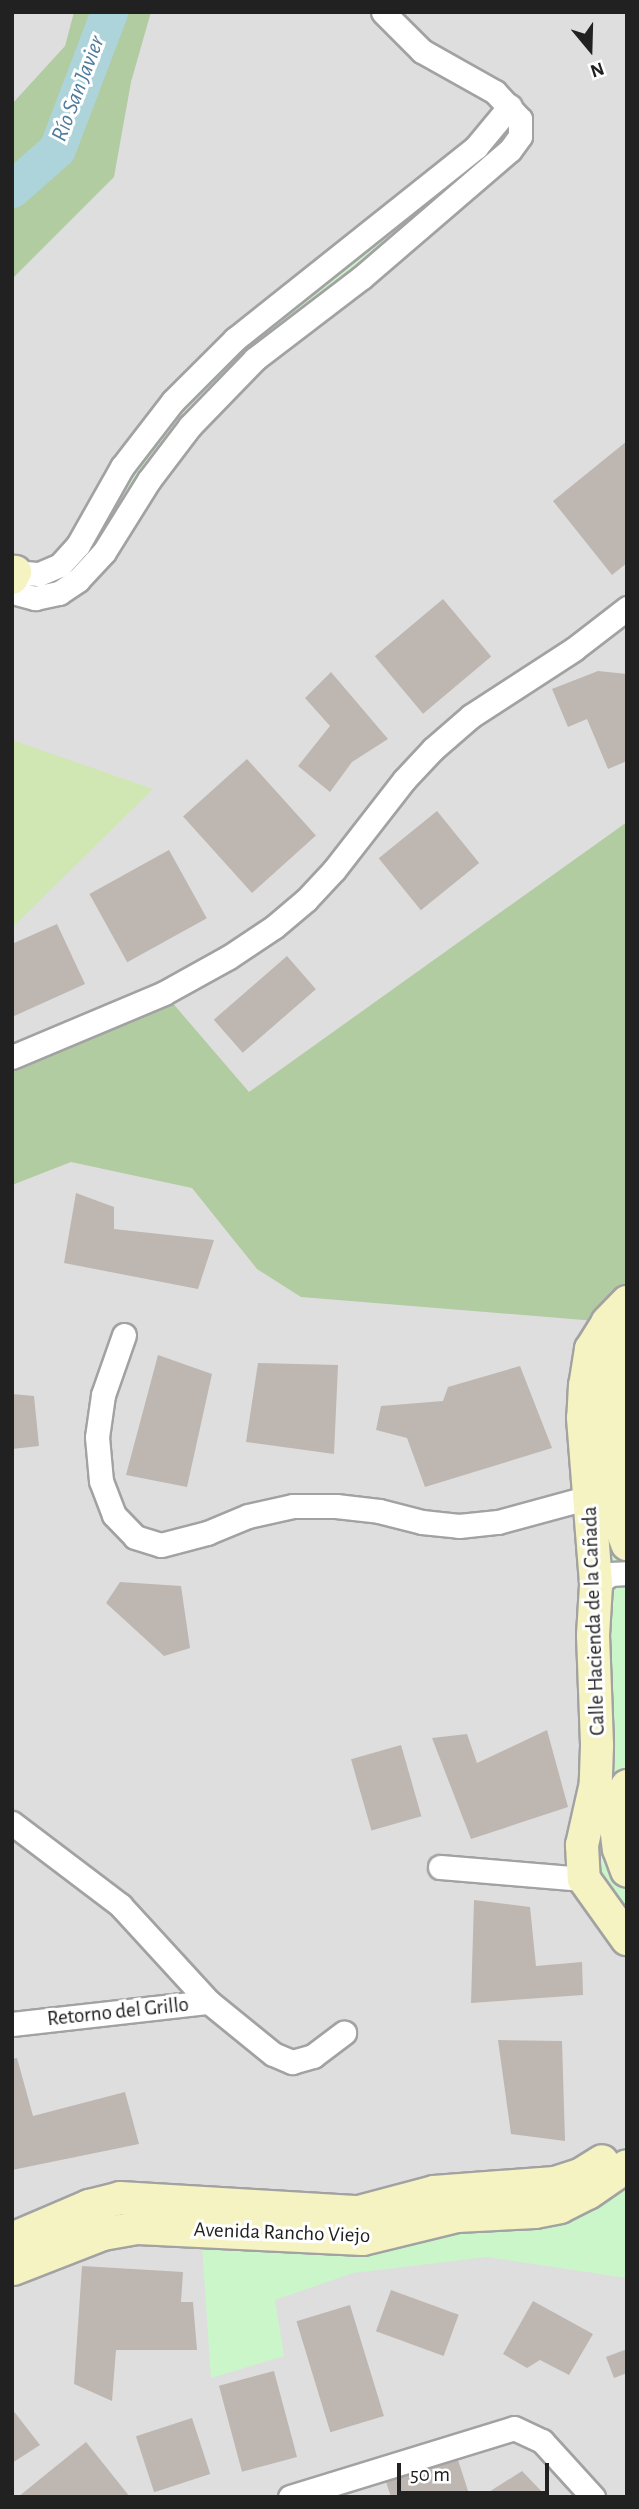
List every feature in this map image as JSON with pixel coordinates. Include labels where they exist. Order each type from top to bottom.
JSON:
[{"type":"street","points":[[13,578],[39,574],[60,565],[78,545],[122,467],[173,401],[235,339],[475,146],[510,106],[495,92],[422,51],[383,12]]},
{"type":"street","points":[[12,1057],[164,993],[229,957],[274,927],[306,900],[334,870],[404,780],[433,749],[471,716],[574,649],[627,608]]},
{"type":"street","name":"Calle Hacienda de la Cañada","points":[[627,1302],[608,1322],[591,1349],[583,1418],[602,1493],[618,1520],[627,1544]]},
{"type":"street","points":[[124,1335],[103,1395],[97,1437],[101,1481],[114,1515],[135,1537],[161,1545],[207,1533],[248,1516],[293,1506],[358,1509],[459,1527],[498,1522],[602,1493]]},
{"type":"street","name":"Calle Hacienda de la Cañada","points":[[584,1879],[582,1845],[596,1783],[593,1635],[602,1493],[611,1386],[618,1356],[627,1340]]},
{"type":"street","points":[[596,1585],[610,1574],[627,1573]]},
{"type":"street","points":[[627,1786],[615,1818],[619,1849],[627,1871]]},
{"type":"street","name":"Retorno del Grillo","points":[[12,1823],[120,1905],[209,2002]]},
{"type":"street","points":[[440,1867],[584,1879],[627,1939]]},
{"type":"street","points":[[209,2002],[273,2053],[292,2062],[313,2056],[344,2033]]},
{"type":"street","name":"Retorno del Grillo","points":[[12,2024],[209,2002]]},
{"type":"street","name":"Avenida Rancho Viejo","points":[[13,2268],[103,2234],[138,2228],[306,2223],[433,2192],[555,2183],[580,2175],[627,2146]]},
{"type":"street","name":"Avenida Rancho Viejo","points":[[12,2239],[89,2206],[120,2198],[212,2202],[363,2239],[457,2216],[536,2212],[560,2207],[588,2193],[627,2166]]},
{"type":"street","points":[[12,2287],[13,2268]]},
{"type":"street","points":[[290,2497],[514,2428],[542,2441],[593,2497]]},
{"type":"shaded area","points":[[12,12],[627,12],[627,2497],[12,2497]]},
{"type":"green space","points":[[74,12],[151,12],[131,82],[114,177],[12,279],[12,104],[65,46]]},
{"type":"green space","points":[[510,106],[520,136],[254,359],[104,552],[35,598],[15,573],[60,565],[173,401]]},
{"type":"green space","points":[[12,740],[153,789],[12,928]]},
{"type":"green space","points":[[627,822],[627,1302],[608,1322],[301,1297],[257,1269],[192,1188],[71,1162],[12,1185],[12,1057],[164,993],[249,1092]]},
{"type":"green space","points":[[627,1302],[627,1341],[617,1357],[611,1386],[609,1417],[618,1520],[627,1544],[627,1786],[615,1818],[619,1849],[627,1871],[627,1939],[584,1879],[582,1845],[596,1783],[597,1746],[596,1585],[583,1418],[585,1385],[591,1349],[608,1322]]},
{"type":"green space","points":[[627,2145],[627,2278],[487,2257],[353,2273],[275,2300],[284,2356],[211,2378],[201,2231],[138,2228],[14,2282],[12,2287],[12,2239],[89,2206],[307,2211],[580,2175]]},
{"type":"building","points":[[627,441],[627,563],[612,575],[553,501]]},
{"type":"building","points":[[443,599],[491,656],[423,714],[375,656]]},
{"type":"building","points":[[598,671],[627,674],[627,761],[608,769],[587,719],[568,727],[552,689]]},
{"type":"building","points":[[331,672],[388,739],[352,762],[330,792],[298,766],[330,726],[305,698]]},
{"type":"building","points":[[247,759],[316,836],[252,893],[183,817]]},
{"type":"building","points":[[437,811],[479,863],[421,910],[379,858]]},
{"type":"building","points":[[169,850],[207,918],[127,962],[89,894]]},
{"type":"building","points":[[57,924],[85,984],[12,1017],[12,944]]},
{"type":"building","points":[[287,956],[316,989],[243,1053],[214,1020]]},
{"type":"building","points":[[76,1193],[114,1207],[114,1229],[214,1240],[198,1289],[64,1263]]},
{"type":"building","points":[[158,1355],[212,1374],[187,1487],[126,1475]]},
{"type":"building","points":[[258,1363],[338,1365],[334,1454],[246,1442]]},
{"type":"building","points":[[520,1366],[552,1448],[425,1487],[407,1438],[376,1430],[381,1406],[443,1401],[448,1387]]},
{"type":"building","points":[[12,1394],[34,1396],[39,1446],[12,1449]]},
{"type":"building","points":[[120,1582],[181,1586],[190,1648],[164,1656],[106,1603]]},
{"type":"building","points":[[547,1730],[568,1807],[471,1839],[432,1738],[467,1734],[477,1763]]},
{"type":"building","points":[[401,1745],[421,1816],[371,1830],[351,1759]]},
{"type":"building","points":[[474,1900],[530,1907],[536,1966],[582,1962],[583,1995],[471,2003]]},
{"type":"building","points":[[498,2040],[562,2041],[565,2141],[511,2134]]},
{"type":"building","points":[[17,2058],[33,2116],[125,2092],[139,2144],[12,2170],[12,2059]]},
{"type":"building","points":[[82,2266],[183,2272],[181,2302],[193,2302],[197,2350],[116,2350],[112,2401],[74,2384]]},
{"type":"building","points":[[391,2290],[459,2315],[444,2356],[376,2331]]},
{"type":"building","points":[[533,2301],[593,2334],[569,2375],[540,2360],[527,2368],[503,2354]]},
{"type":"building","points":[[350,2305],[384,2416],[330,2432],[296,2321]]},
{"type":"building","points":[[627,2349],[627,2373],[614,2378],[606,2357]]},
{"type":"building","points":[[274,2371],[297,2457],[242,2472],[219,2386]]},
{"type":"building","points":[[12,2409],[40,2445],[12,2463]]},
{"type":"building","points":[[192,2418],[210,2474],[154,2492],[136,2436]]},
{"type":"building","points":[[86,2442],[130,2497],[18,2497],[50,2471]]},
{"type":"building","points":[[458,2460],[470,2497],[391,2497],[386,2482]]},
{"type":"building","points":[[522,2471],[547,2497],[481,2497]]},
{"type":"waterway","name":"Río San Javier","points":[[12,189],[57,149],[109,12]]}]
